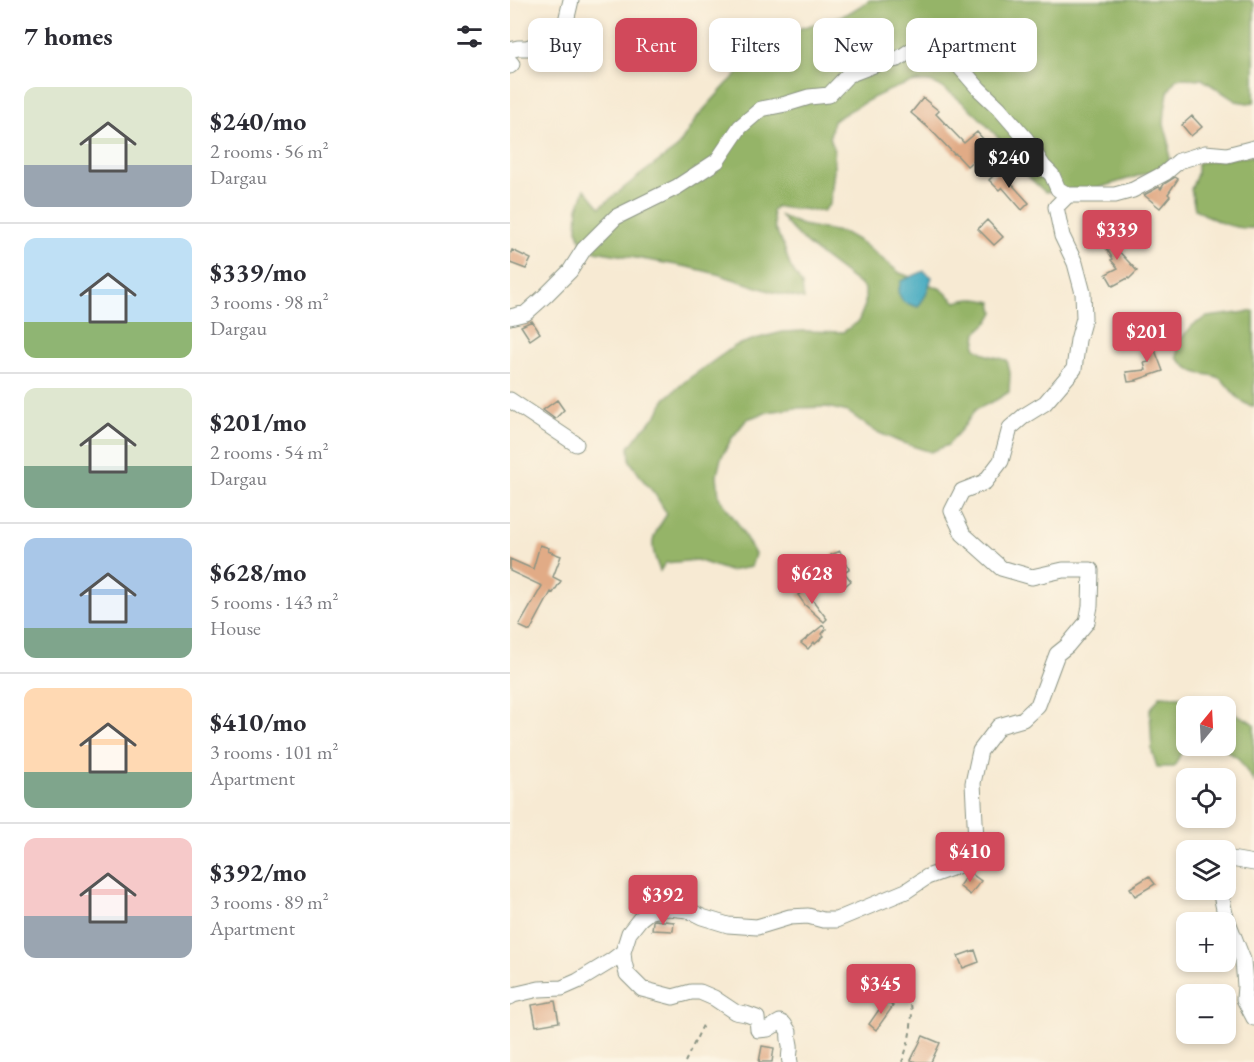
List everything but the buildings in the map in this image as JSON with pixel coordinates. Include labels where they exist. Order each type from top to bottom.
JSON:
[{"type":"street","points":[[510,50],[527,48],[563,34],[571,0]]},
{"type":"street","points":[[510,317],[526,313],[545,296],[570,271],[584,249],[616,217],[677,187],[717,161],[740,127],[761,108],[829,95],[848,75],[879,63],[898,59],[922,43],[933,45],[953,59],[1026,139],[1043,166],[1052,175],[1058,189],[1068,195],[1115,195],[1133,190],[1165,174],[1179,160],[1205,153],[1227,154],[1254,148]]},
{"type":"street","points":[[790,1062],[789,1032],[780,1022],[768,1029],[758,1030],[757,1018],[735,1012],[706,994],[691,992],[673,997],[642,989],[627,974],[624,962],[623,952],[629,933],[650,911],[668,908],[688,910],[728,925],[757,927],[790,917],[808,916],[823,920],[836,920],[906,891],[927,877],[957,866],[976,840],[973,783],[980,751],[999,726],[1023,719],[1038,705],[1057,654],[1067,646],[1087,622],[1090,606],[1092,570],[1063,570],[1032,577],[1001,568],[963,534],[952,511],[962,491],[985,482],[1001,461],[1010,428],[1045,403],[1074,369],[1084,318],[1083,293],[1075,263],[1062,236],[1056,207],[1068,195]]},
{"type":"street","points":[[510,400],[576,444]]},
{"type":"street","points":[[1236,860],[1254,863]]},
{"type":"street","points":[[1222,900],[1225,914],[1243,960],[1244,999],[1254,1018]]},
{"type":"street","points":[[510,998],[513,995],[539,989],[562,988],[578,981],[623,952]]},
{"type":"path","points":[[869,978],[892,983],[908,996],[911,1009],[911,1034],[902,1062]]},
{"type":"path","points":[[685,1062],[703,1025]]},
{"type":"green space","points":[[870,0],[1250,0],[1254,4],[1254,102],[1236,101],[1202,79],[1176,79],[1168,92],[1165,110],[1164,124],[1169,142],[1169,160],[1157,170],[1095,189],[1045,192],[1025,172],[986,124],[945,89],[930,82],[919,82],[880,94],[833,121],[830,136],[834,151],[834,170],[830,204],[823,211],[776,207],[772,211],[775,229],[790,266],[802,285],[804,299],[688,267],[584,249],[577,229],[578,208],[585,189],[600,207],[677,148],[698,116],[740,72],[801,72],[801,28],[813,24],[813,72],[894,72],[894,18],[834,18],[847,14]]},
{"type":"green space","points":[[1254,156],[1254,228],[1231,226],[1195,209],[1191,189],[1197,174],[1197,163]]},
{"type":"green space","points":[[781,216],[802,225],[845,233],[861,242],[900,273],[941,289],[956,302],[974,299],[992,302],[994,312],[989,321],[977,332],[975,347],[987,355],[1007,360],[1010,373],[1009,392],[975,410],[948,445],[931,452],[875,431],[848,412],[827,407],[768,412],[747,419],[732,438],[721,458],[717,475],[719,497],[755,554],[751,567],[729,571],[697,560],[665,563],[660,571],[653,541],[657,529],[667,514],[630,461],[629,447],[657,415],[665,399],[688,379],[735,346],[783,332],[843,332],[858,322],[865,305],[865,289],[809,246]]},
{"type":"green space","points":[[1254,311],[1254,406],[1240,400],[1219,378],[1193,371],[1177,358],[1178,342],[1193,325],[1207,317]]},
{"type":"green space","points":[[1160,696],[1176,697],[1176,756],[1180,756],[1174,767],[1157,767],[1152,751],[1150,710]]},
{"type":"green space","points":[[1236,714],[1254,725],[1254,782],[1235,756]]},
{"type":"water","points":[[924,271],[932,277],[926,295],[918,307],[903,302],[898,292],[901,281]]}]
